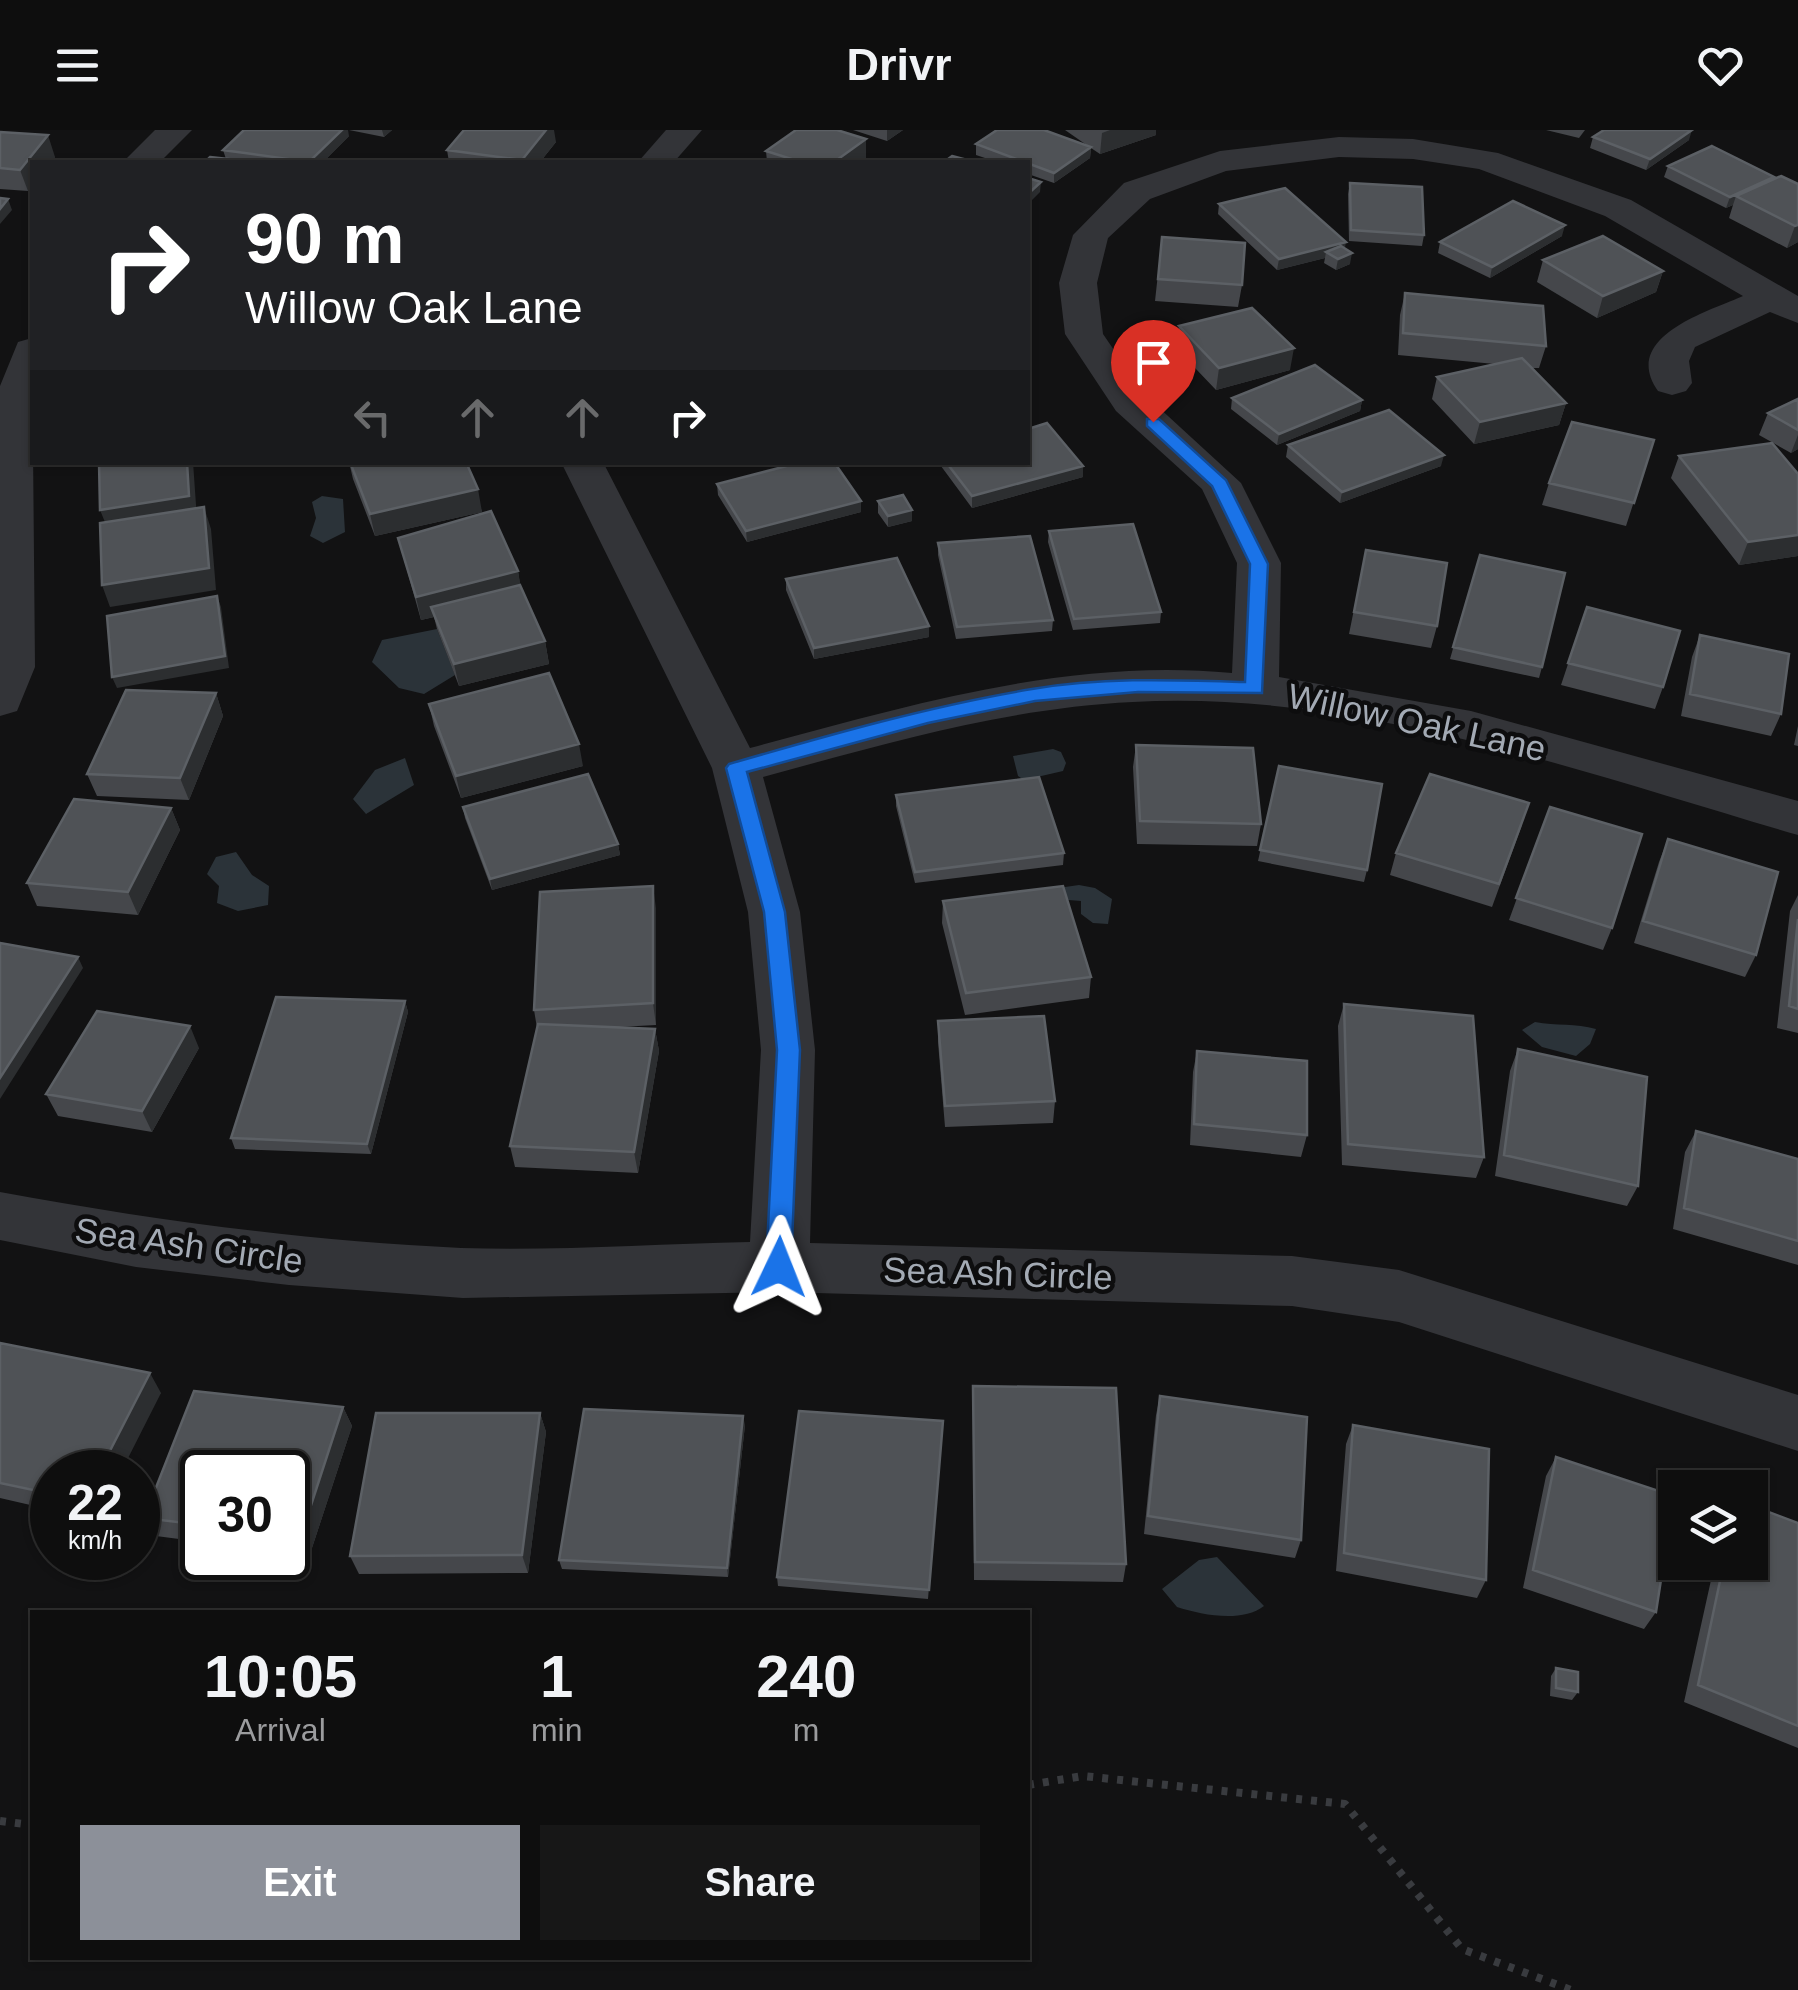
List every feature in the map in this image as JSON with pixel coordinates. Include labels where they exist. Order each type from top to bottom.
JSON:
[{"type":"street","points":[[120,130],[170,134]]},
{"type":"street","points":[[657,160],[685,130]]},
{"type":"street","points":[[142,160],[170,134]]},
{"type":"street","points":[[1255,689],[1259,564],[1220,483],[1130,402],[1084,334],[1078,283],[1091,236],[1138,190],[1220,160],[1339,146],[1413,149],[1486,160],[1618,208],[1784,305]]},
{"type":"street","points":[[1672,382],[1669,360],[1678,340],[1784,305]]},
{"type":"street","points":[[0,700],[12,667],[12,432],[19,389],[30,356]]},
{"type":"street","points":[[584,465],[736,768],[774,912],[788,1050],[779,1267]]},
{"type":"street","name":"Willow Oak Lane","points":[[736,768],[928,716],[1035,695],[1138,686],[1255,689],[1447,722],[1798,818]]},
{"type":"street","name":"Sea Ash Circle","points":[[0,1216],[136,1242],[289,1260],[444,1271],[779,1267],[1292,1281],[1400,1296],[1798,1424]]},
{"type":"path","points":[[1030,1784],[1082,1776],[1346,1804],[1462,1949],[1570,1990]]},
{"type":"path","points":[[0,1821],[30,1825]]},
{"type":"shaded area","points":[[322,496],[343,499],[345,532],[323,543],[310,536],[316,518],[312,502]]},
{"type":"shaded area","points":[[437,629],[455,675],[424,694],[399,688],[372,662],[382,640]]},
{"type":"shaded area","points":[[1053,749],[1061,752],[1066,763],[1063,771],[1024,780],[1018,776],[1013,756]]},
{"type":"shaded area","points":[[405,758],[414,785],[366,814],[353,799],[375,770]]},
{"type":"shaded area","points":[[236,852],[252,875],[269,886],[268,905],[238,911],[217,903],[219,886],[207,874],[216,857]]},
{"type":"shaded area","points":[[1058,888],[1095,888],[1112,899],[1108,924],[1093,923],[1081,914],[1081,901],[1056,899]]},
{"type":"shaded area","points":[[1535,1022],[1596,1029],[1590,1044],[1576,1056],[1542,1047],[1522,1030]]},
{"type":"shaded area","points":[[1217,1557],[1264,1606],[1233,1616],[1210,1615],[1177,1607],[1162,1589],[1199,1560]]},
{"type":"building","points":[[244,130],[342,130],[311,160],[223,150]]},
{"type":"building","points":[[464,130],[546,130],[522,160],[447,150]]},
{"type":"building","points":[[796,130],[837,130],[866,139],[837,160],[795,160],[766,151]]},
{"type":"building","points":[[997,130],[1044,130],[1091,147],[1054,173],[1030,164],[1030,160],[1019,160],[976,144]]},
{"type":"building","points":[[1604,130],[1692,130],[1650,159],[1593,137]]},
{"type":"building","points":[[0,132],[48,135],[20,170],[0,168]]},
{"type":"building","points":[[1712,146],[1774,177],[1730,197],[1668,166]]},
{"type":"building","points":[[1781,176],[1798,184],[1795,226],[1736,196]]},
{"type":"building","points":[[1030,179],[1041,182],[1030,192]]},
{"type":"building","points":[[1350,183],[1422,187],[1424,235],[1351,230]]},
{"type":"building","points":[[1285,188],[1346,242],[1279,259],[1219,204]]},
{"type":"building","points":[[1513,201],[1565,225],[1492,267],[1440,242]]},
{"type":"building","points":[[1603,236],[1663,271],[1603,296],[1543,260]]},
{"type":"building","points":[[1162,237],[1245,243],[1242,285],[1158,279]]},
{"type":"building","points":[[1341,246],[1352,253],[1338,259],[1326,252]]},
{"type":"building","points":[[1405,293],[1543,306],[1546,346],[1403,333]]},
{"type":"building","points":[[1252,308],[1294,348],[1219,368],[1179,326]]},
{"type":"building","points":[[1522,358],[1566,403],[1480,422],[1437,377]]},
{"type":"building","points":[[1315,365],[1362,400],[1279,434],[1232,398]]},
{"type":"building","points":[[1798,399],[1798,430],[1768,413]]},
{"type":"building","points":[[1389,410],[1444,455],[1342,492],[1288,445]]},
{"type":"building","points":[[1572,422],[1654,440],[1634,503],[1549,483]]},
{"type":"building","points":[[1047,423],[1083,466],[972,496],[948,465],[1030,465],[1030,428]]},
{"type":"building","points":[[1772,443],[1798,474],[1798,535],[1748,542],[1679,456]]},
{"type":"building","points":[[99,465],[187,465],[189,496],[100,510]]},
{"type":"building","points":[[351,465],[467,465],[478,489],[370,514]]},
{"type":"building","points":[[790,465],[836,465],[861,501],[746,531],[717,484]]},
{"type":"building","points":[[903,495],[912,510],[888,516],[878,501]]},
{"type":"building","points":[[204,507],[209,568],[102,585],[100,523]]},
{"type":"building","points":[[491,511],[518,571],[416,597],[398,538]]},
{"type":"building","points":[[1133,524],[1161,612],[1074,619],[1049,531]]},
{"type":"building","points":[[1030,536],[1053,620],[957,627],[938,543]]},
{"type":"building","points":[[1366,550],[1447,563],[1437,626],[1354,612]]},
{"type":"building","points":[[1480,555],[1565,573],[1542,667],[1453,647]]},
{"type":"building","points":[[897,558],[929,626],[814,648],[786,579]]},
{"type":"building","points":[[520,585],[545,641],[454,664],[431,607]]},
{"type":"building","points":[[217,596],[225,656],[112,677],[107,616]]},
{"type":"building","points":[[1587,607],[1680,631],[1663,687],[1568,663]]},
{"type":"building","points":[[1700,635],[1789,654],[1781,714],[1690,694]]},
{"type":"building","points":[[549,673],[579,744],[456,776],[429,704]]},
{"type":"building","points":[[126,690],[216,693],[180,778],[87,774]]},
{"type":"building","points":[[1136,745],[1253,748],[1261,824],[1140,821]]},
{"type":"building","points":[[1279,766],[1382,784],[1367,870],[1260,850]]},
{"type":"building","points":[[588,774],[618,844],[490,879],[463,807]]},
{"type":"building","points":[[1430,774],[1529,803],[1499,884],[1396,853]]},
{"type":"building","points":[[1039,777],[1064,853],[915,872],[896,795]]},
{"type":"building","points":[[74,799],[171,808],[128,892],[27,883]]},
{"type":"building","points":[[1550,807],[1642,834],[1612,928],[1516,898]]},
{"type":"building","points":[[1668,839],[1778,872],[1756,955],[1643,921]]},
{"type":"building","points":[[653,886],[653,1003],[534,1010],[540,892]]},
{"type":"building","points":[[1063,886],[1091,977],[966,993],[943,901]]},
{"type":"building","points":[[1798,919],[1798,1009],[1789,1006]]},
{"type":"building","points":[[0,943],[78,957],[0,1078]]},
{"type":"building","points":[[276,997],[405,1001],[367,1144],[231,1138]]},
{"type":"building","points":[[1344,1004],[1473,1016],[1484,1157],[1348,1144]]},
{"type":"building","points":[[97,1011],[190,1026],[142,1111],[46,1094]]},
{"type":"building","points":[[1044,1016],[1055,1101],[945,1106],[938,1021]]},
{"type":"building","points":[[538,1024],[655,1029],[634,1152],[510,1146]]},
{"type":"building","points":[[1518,1049],[1647,1077],[1638,1186],[1504,1155]]},
{"type":"building","points":[[1197,1051],[1307,1061],[1307,1135],[1194,1124]]},
{"type":"building","points":[[1696,1131],[1798,1159],[1798,1241],[1684,1208]]},
{"type":"building","points":[[0,1343],[150,1373],[110,1450],[30,1450],[30,1489],[0,1483]]},
{"type":"building","points":[[973,1386],[1116,1388],[1126,1564],[975,1562]]},
{"type":"building","points":[[194,1391],[343,1407],[310,1508],[310,1450],[180,1450],[180,1522],[160,1520],[160,1477]]},
{"type":"building","points":[[1160,1396],[1307,1417],[1301,1540],[1148,1516]]},
{"type":"building","points":[[584,1409],[743,1416],[727,1568],[559,1560]]},
{"type":"building","points":[[799,1411],[943,1421],[929,1590],[777,1577]]},
{"type":"building","points":[[376,1413],[540,1413],[522,1555],[350,1556]]},
{"type":"building","points":[[1353,1425],[1489,1449],[1486,1580],[1344,1553]]},
{"type":"building","points":[[1556,1457],[1658,1491],[1661,1580],[1656,1612],[1533,1570]]},
{"type":"building","points":[[1768,1512],[1798,1523],[1798,1726],[1698,1685],[1720,1580],[1768,1580]]},
{"type":"building","points":[[1556,1668],[1578,1672],[1578,1692],[1556,1688]]},
{"type":"route","points":[[779,1267],[788,1050],[774,912],[736,768],[928,716],[1035,695],[1138,686],[1255,689],[1259,564],[1220,483],[1153,422]]}]
